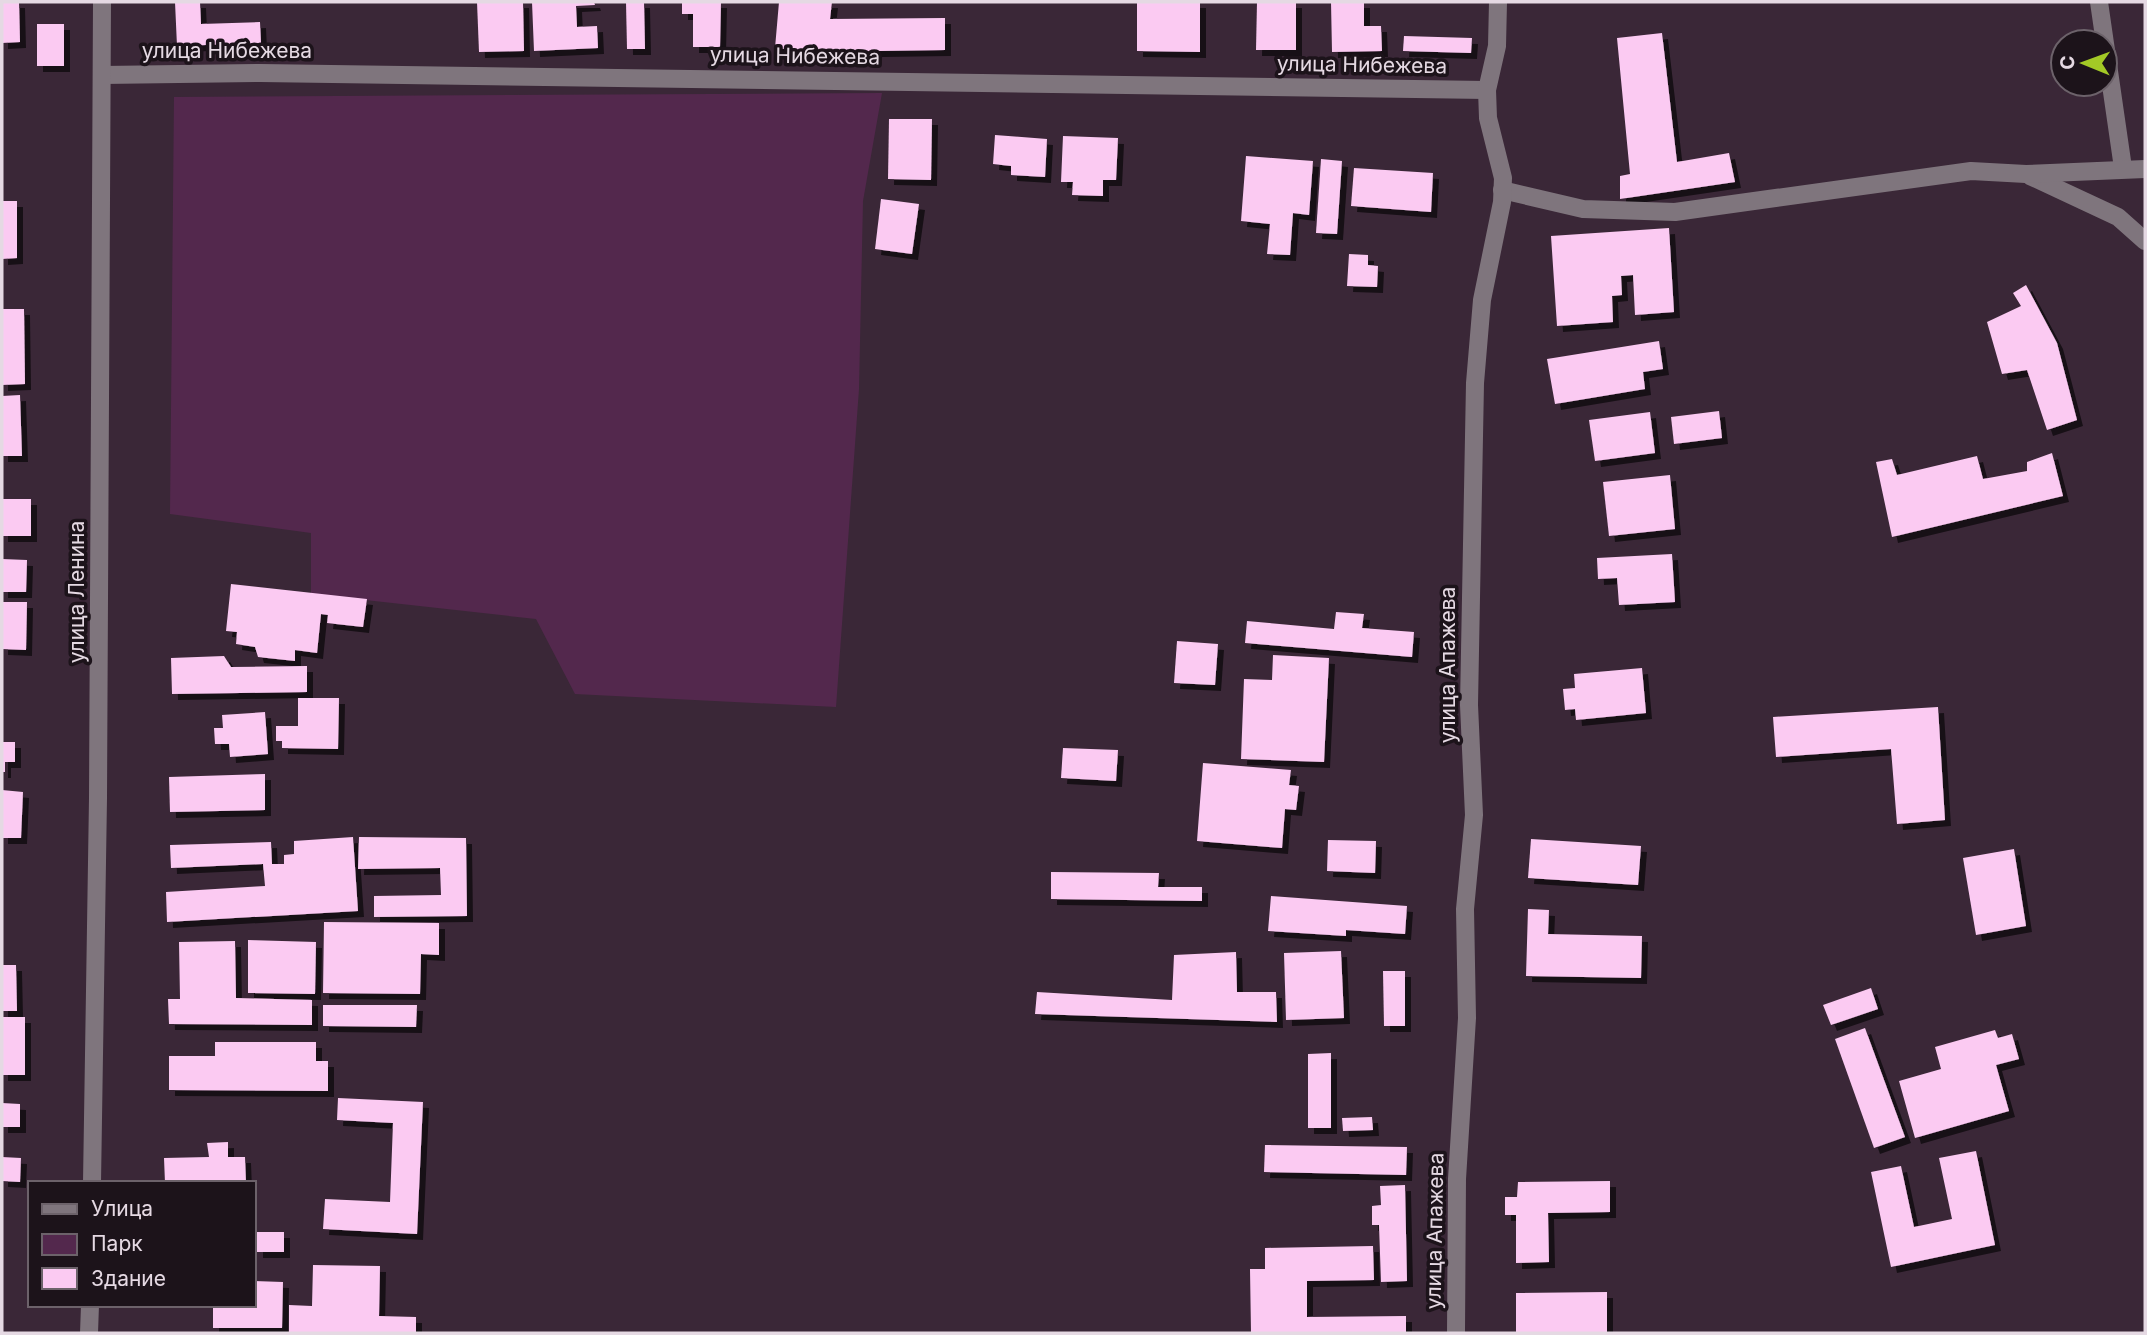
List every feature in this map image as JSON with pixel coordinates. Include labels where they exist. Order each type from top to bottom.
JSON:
[{"type":"street","name":"улица Ленина","points":[[92,1181],[98,784],[102,2]]},
{"type":"street","name":"улица Апажева","points":[[1456,1333],[1457,1179],[1467,1018],[1465,909],[1474,815],[1469,705],[1475,383],[1482,300],[1499,224],[1503,190],[1488,118],[1487,90],[1497,46],[1498,2]]},
{"type":"street","points":[[2099,2],[2123,168]]},
{"type":"street","name":"улица Нибежева","points":[[102,75],[384,74],[1487,90]]},
{"type":"street","points":[[1503,190],[1583,209],[1675,212],[1958,172],[2026,174],[2145,169]]},
{"type":"street","points":[[2026,174],[2118,217],[2145,241]]},
{"type":"street","points":[[89,1333],[90,1307]]},
{"type":"green space","points":[[882,93],[863,201],[859,389],[836,707],[575,694],[536,619],[311,594],[311,533],[170,514],[174,97]]},
{"type":"building","points":[[2,2],[19,2],[20,42],[2,43]]},
{"type":"building","points":[[175,2],[200,2],[201,24],[260,22],[261,43],[177,46]]},
{"type":"building","points":[[477,2],[523,2],[524,51],[479,52]]},
{"type":"building","points":[[532,2],[594,2],[595,5],[576,6],[577,27],[597,26],[598,48],[534,51]]},
{"type":"building","points":[[626,2],[644,2],[645,49],[627,49]]},
{"type":"building","points":[[682,2],[721,2],[720,47],[693,47],[693,14],[682,14]]},
{"type":"building","points":[[779,2],[832,2],[830,19],[945,18],[945,50],[812,52],[775,48]]},
{"type":"building","points":[[1137,2],[1200,2],[1200,52],[1137,51]]},
{"type":"building","points":[[1257,2],[1296,2],[1296,50],[1256,50]]},
{"type":"building","points":[[1331,2],[1364,2],[1364,26],[1381,26],[1382,51],[1332,52]]},
{"type":"building","points":[[37,24],[64,24],[64,66],[37,66]]},
{"type":"building","points":[[1662,33],[1677,162],[1729,153],[1735,182],[1620,199],[1620,176],[1630,174],[1617,38]]},
{"type":"building","points":[[1404,36],[1472,38],[1471,53],[1403,51]]},
{"type":"building","points":[[889,119],[932,119],[931,180],[888,179]]},
{"type":"building","points":[[995,135],[1047,139],[1045,177],[1011,175],[1011,166],[993,164]]},
{"type":"building","points":[[1063,136],[1118,138],[1116,180],[1103,180],[1103,196],[1072,195],[1073,182],[1061,182]]},
{"type":"building","points":[[1246,156],[1313,161],[1309,215],[1293,213],[1290,255],[1267,254],[1270,224],[1241,221]]},
{"type":"building","points":[[1321,159],[1342,161],[1337,234],[1316,233]]},
{"type":"building","points":[[1354,168],[1433,173],[1431,212],[1351,206]]},
{"type":"building","points":[[881,199],[919,204],[912,254],[875,249]]},
{"type":"building","points":[[2,201],[17,201],[17,258],[2,259]]},
{"type":"building","points":[[1669,228],[1674,312],[1635,315],[1633,275],[1621,276],[1622,295],[1612,296],[1613,322],[1557,326],[1551,236]]},
{"type":"building","points":[[1349,254],[1368,255],[1368,265],[1378,266],[1377,287],[1347,286]]},
{"type":"building","points":[[2026,285],[2057,343],[2077,420],[2047,430],[2027,370],[2002,374],[1987,322],[2021,306],[2013,293]]},
{"type":"building","points":[[2,309],[24,309],[25,384],[2,385]]},
{"type":"building","points":[[1659,341],[1663,369],[1643,372],[1645,389],[1555,404],[1547,359]]},
{"type":"building","points":[[20,395],[22,456],[2,456],[2,396]]},
{"type":"building","points":[[1719,411],[1722,438],[1674,444],[1671,417]]},
{"type":"building","points":[[1650,412],[1655,453],[1595,461],[1589,420]]},
{"type":"building","points":[[2052,453],[2063,496],[1892,537],[1876,462],[1892,459],[1897,475],[1977,456],[1983,479],[2027,471],[2027,462]]},
{"type":"building","points":[[1670,475],[1675,529],[1609,536],[1603,482]]},
{"type":"building","points":[[2,499],[31,499],[31,536],[2,536]]},
{"type":"building","points":[[1672,554],[1675,602],[1619,605],[1617,578],[1598,579],[1597,558]]},
{"type":"building","points":[[2,559],[27,560],[26,592],[2,592]]},
{"type":"building","points":[[231,584],[367,599],[363,627],[327,623],[328,615],[321,614],[317,653],[295,650],[295,661],[258,657],[255,647],[236,644],[237,632],[226,631]]},
{"type":"building","points":[[2,602],[27,602],[26,650],[2,649]]},
{"type":"building","points":[[1336,612],[1364,614],[1362,628],[1414,632],[1412,657],[1245,643],[1247,621],[1334,629]]},
{"type":"building","points":[[1177,641],[1218,644],[1215,685],[1174,683]]},
{"type":"building","points":[[1273,655],[1329,658],[1324,762],[1241,759],[1244,679],[1272,680]]},
{"type":"building","points":[[224,656],[231,667],[307,666],[307,692],[172,694],[171,658]]},
{"type":"building","points":[[1642,668],[1646,713],[1576,720],[1575,709],[1565,710],[1563,689],[1575,688],[1574,674]]},
{"type":"building","points":[[298,698],[339,698],[338,749],[282,748],[282,741],[276,741],[276,726],[298,726]]},
{"type":"building","points":[[1938,707],[1945,820],[1897,824],[1891,749],[1776,757],[1773,717]]},
{"type":"building","points":[[265,712],[268,754],[230,757],[229,744],[215,744],[214,728],[223,728],[222,715]]},
{"type":"building","points":[[2,742],[15,742],[15,762],[5,762],[5,772],[2,772]]},
{"type":"building","points":[[1063,748],[1118,750],[1116,781],[1061,778]]},
{"type":"building","points":[[1203,763],[1291,770],[1289,785],[1299,786],[1296,810],[1285,809],[1282,848],[1197,841]]},
{"type":"building","points":[[265,774],[265,810],[170,812],[169,777]]},
{"type":"building","points":[[2,790],[23,792],[21,838],[2,838]]},
{"type":"building","points":[[353,837],[358,911],[167,922],[166,892],[265,886],[263,864],[171,868],[170,845],[271,842],[272,864],[284,864],[284,855],[294,854],[294,841]]},
{"type":"building","points":[[359,837],[466,838],[467,916],[374,917],[374,896],[441,895],[440,868],[358,869]]},
{"type":"building","points":[[1531,839],[1641,846],[1638,885],[1528,878]]},
{"type":"building","points":[[1328,840],[1376,841],[1375,873],[1327,871]]},
{"type":"building","points":[[2014,849],[2026,926],[1976,935],[1963,858]]},
{"type":"building","points":[[1051,872],[1159,873],[1158,887],[1202,887],[1202,901],[1051,899]]},
{"type":"building","points":[[1271,896],[1407,906],[1405,934],[1346,930],[1346,936],[1268,931]]},
{"type":"building","points":[[1528,909],[1549,910],[1548,934],[1642,936],[1641,978],[1526,976]]},
{"type":"building","points":[[324,922],[439,923],[439,955],[421,954],[420,994],[323,993]]},
{"type":"building","points":[[248,940],[316,942],[315,994],[248,993]]},
{"type":"building","points":[[235,941],[236,998],[312,1000],[312,1025],[169,1024],[168,999],[180,999],[179,942]]},
{"type":"building","points":[[1341,951],[1344,1018],[1286,1020],[1284,953]]},
{"type":"building","points":[[1236,952],[1237,992],[1276,992],[1277,1022],[1035,1014],[1037,992],[1172,1000],[1174,955]]},
{"type":"building","points":[[2,965],[16,965],[17,1011],[2,1011]]},
{"type":"building","points":[[1383,971],[1405,971],[1405,1026],[1384,1026]]},
{"type":"building","points":[[1871,988],[1878,1009],[1831,1025],[1823,1005]]},
{"type":"building","points":[[323,1005],[417,1005],[416,1027],[323,1026]]},
{"type":"building","points":[[2,1017],[25,1017],[25,1075],[2,1075]]},
{"type":"building","points":[[1865,1028],[1905,1137],[1874,1148],[1835,1039]]},
{"type":"building","points":[[1995,1030],[1998,1038],[2012,1034],[2019,1059],[1996,1065],[2009,1111],[1915,1138],[1899,1081],[1941,1069],[1935,1047]]},
{"type":"building","points":[[215,1042],[316,1042],[316,1061],[328,1061],[328,1091],[169,1090],[169,1056],[215,1056]]},
{"type":"building","points":[[1331,1053],[1331,1128],[1308,1128],[1308,1054]]},
{"type":"building","points":[[338,1098],[423,1102],[417,1234],[323,1229],[325,1199],[390,1202],[393,1123],[337,1120]]},
{"type":"building","points":[[2,1103],[20,1104],[20,1127],[2,1127]]},
{"type":"building","points":[[1372,1117],[1373,1130],[1343,1131],[1342,1118]]},
{"type":"building","points":[[228,1142],[228,1157],[245,1157],[246,1181],[165,1181],[164,1158],[209,1157],[207,1143]]},
{"type":"building","points":[[1265,1145],[1407,1147],[1406,1175],[1264,1172]]},
{"type":"building","points":[[1976,1151],[1995,1245],[1891,1267],[1871,1172],[1901,1166],[1914,1227],[1952,1219],[1939,1158]]},
{"type":"building","points":[[2,1157],[21,1158],[20,1182],[2,1181]]},
{"type":"building","points":[[1610,1181],[1610,1212],[1548,1213],[1549,1262],[1516,1263],[1516,1215],[1505,1215],[1505,1197],[1517,1197],[1518,1182]]},
{"type":"building","points":[[1405,1185],[1407,1281],[1381,1282],[1379,1225],[1372,1225],[1372,1206],[1381,1205],[1380,1186]]},
{"type":"building","points":[[257,1232],[284,1232],[284,1252],[257,1252]]},
{"type":"building","points":[[1373,1246],[1374,1280],[1307,1281],[1307,1317],[1406,1316],[1406,1333],[1251,1333],[1250,1269],[1265,1269],[1265,1248]]},
{"type":"building","points":[[313,1265],[380,1266],[379,1316],[416,1317],[416,1333],[289,1333],[289,1305],[312,1306]]},
{"type":"building","points":[[256,1281],[283,1282],[282,1328],[213,1328],[213,1307],[256,1307]]},
{"type":"building","points":[[1607,1292],[1607,1333],[1516,1333],[1516,1293]]}]
